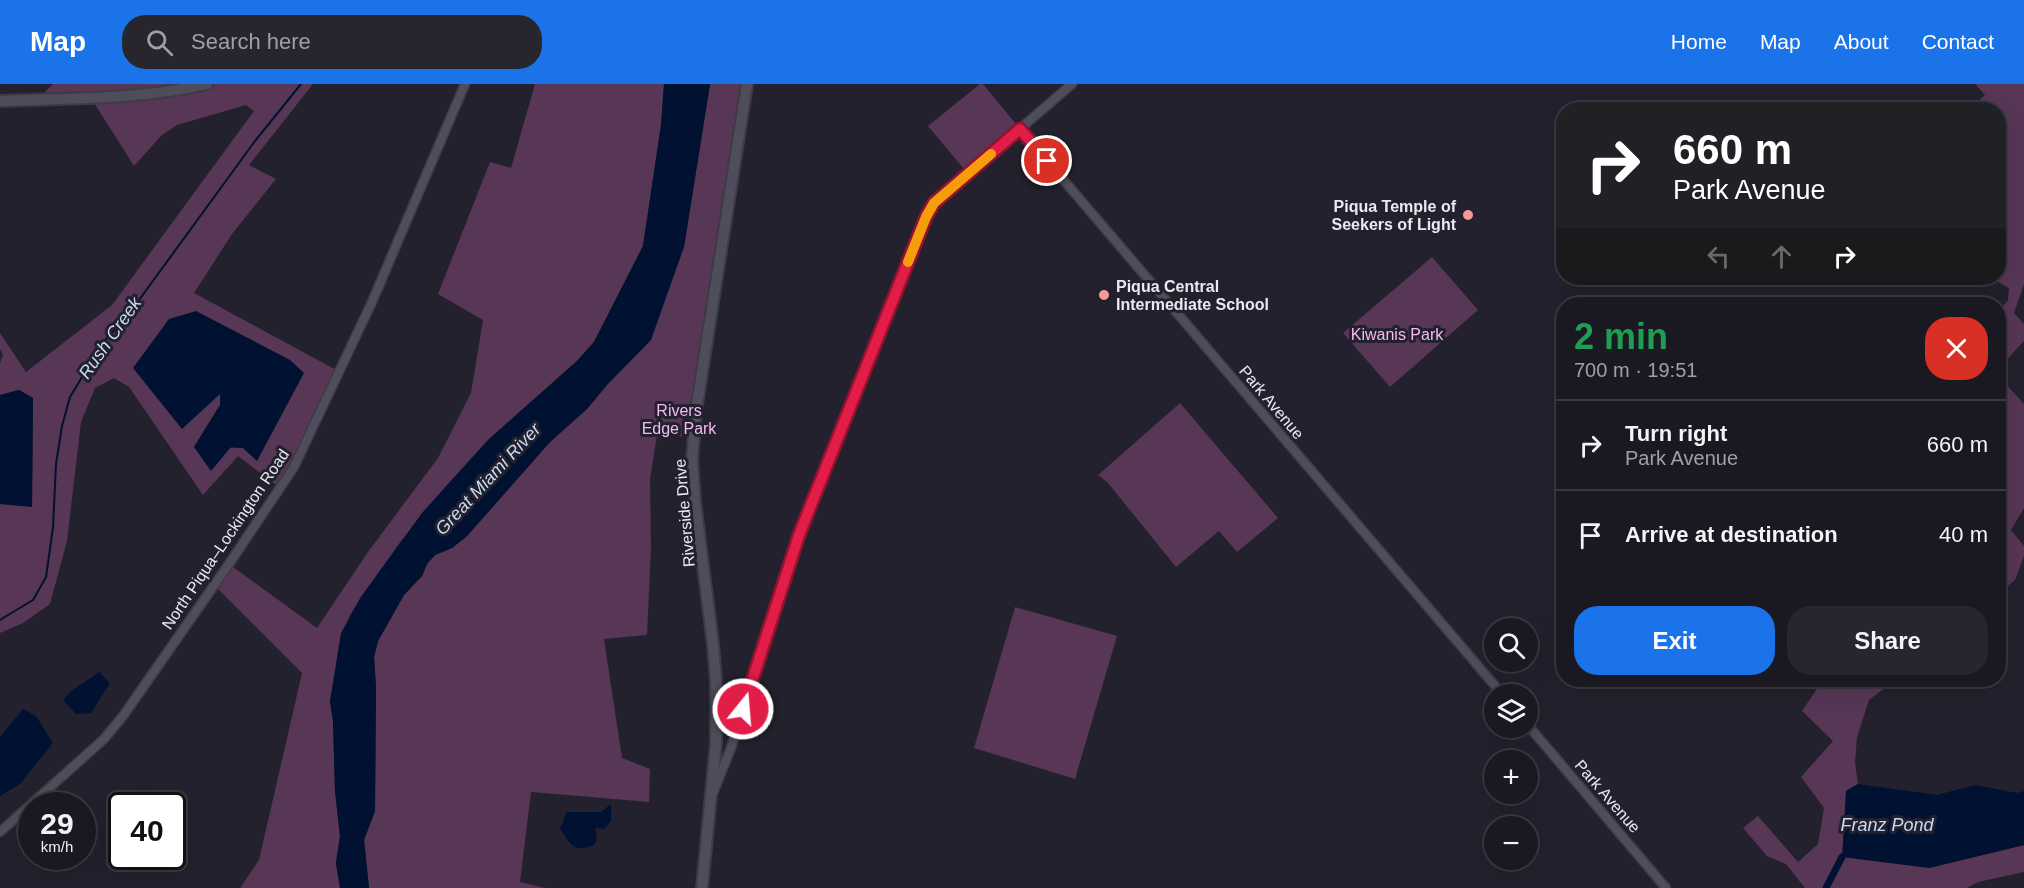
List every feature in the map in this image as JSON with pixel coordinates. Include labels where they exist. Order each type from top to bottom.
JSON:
[{"type":"main road","points":[[0,101],[126,97],[207,84]]},
{"type":"main road","name":"Riverside Drive","points":[[702,888],[716,743],[716,681],[692,460],[696,411],[747,84]]},
{"type":"street","name":"North Piqua–Lockington Road","points":[[0,832],[104,739],[123,716],[294,467],[372,302],[465,84]]},
{"type":"street","points":[[711,799],[731,747],[799,535],[926,217],[934,203],[1072,84]]},
{"type":"street","name":"Park Avenue","points":[[1020,129],[1493,684]]},
{"type":"street","name":"Park Avenue","points":[[1538,737],[1666,888]]},
{"type":"street","points":[[716,743],[731,747]]},
{"type":"green space","points":[[53,84],[313,84],[249,165],[276,179],[232,234],[194,293],[340,372],[280,488],[238,456],[203,495],[129,387],[114,378],[95,388],[81,422],[67,541],[50,604],[23,623],[0,633],[0,504],[32,506],[33,398],[19,390],[0,395],[0,363],[3,355],[0,349],[0,333],[26,372],[112,305],[254,111],[246,105],[177,125],[162,135],[134,166],[91,98],[38,99]],"holes":[[[220,393],[258,461],[243,448],[194,447],[220,405]]]},
{"type":"green space","points":[[535,84],[664,84],[661,125],[643,246],[594,342],[577,361],[489,439],[446,486],[401,541],[349,617],[330,701],[340,836],[336,863],[340,888],[240,888],[259,860],[302,673],[214,585],[229,564],[317,628],[368,552],[438,458],[471,393],[483,320],[438,294],[490,162],[511,168]]},
{"type":"green space","name":"Rivers Edge Park","points":[[710,84],[747,84],[694,437],[657,435],[650,479],[651,548],[647,635],[604,639],[622,758],[650,769],[649,802],[531,792],[520,882],[545,888],[369,888],[364,840],[375,811],[374,657],[378,641],[404,595],[422,576],[427,564],[435,555],[452,548],[467,536],[550,442],[587,409],[606,386],[684,247]]},
{"type":"green space","points":[[980,84],[983,84],[1020,129],[968,174],[928,126]]},
{"type":"green space","points":[[1975,84],[2024,84],[2024,284],[2014,313],[2024,324],[2024,341],[2006,360],[2006,302],[2009,288],[2004,285],[2006,285],[2006,102],[1977,102],[1985,95]]},
{"type":"green space","name":"Kiwanis Park","points":[[1432,257],[1478,310],[1390,387],[1343,333]]},
{"type":"green space","points":[[2006,384],[2024,404],[2024,508],[2011,530],[2024,546],[2024,556],[2015,580],[2006,587]]},
{"type":"green space","points":[[1180,403],[1278,518],[1237,552],[1219,531],[1176,567],[1108,483],[1098,475]]},
{"type":"green space","points":[[1015,607],[1117,636],[1075,779],[974,748]]},
{"type":"green space","points":[[1818,687],[1886,687],[1869,700],[1857,737],[1855,762],[1858,784],[1846,791],[1929,868],[2024,845],[2024,872],[1978,882],[1967,888],[1805,888],[1786,864],[1767,856],[1743,828],[1758,816],[1798,862],[1818,844],[1824,808],[1801,777],[1833,741],[1802,711]]},
{"type":"water","name":"Great Miami River","points":[[664,84],[710,84],[684,247],[651,340],[587,409],[550,442],[467,536],[452,548],[435,555],[427,564],[422,576],[404,595],[378,641],[374,657],[375,811],[364,840],[369,888],[340,888],[336,863],[340,836],[330,701],[341,633],[361,597],[422,513],[489,439],[577,361],[594,342],[643,246],[661,125]]},
{"type":"water","points":[[196,311],[290,360],[304,373],[257,461],[243,448],[231,447],[211,471],[194,447],[220,405],[220,394],[182,429],[133,368],[169,319]]},
{"type":"water","points":[[19,390],[33,398],[32,507],[0,504],[0,395]]},
{"type":"water","points":[[99,672],[110,683],[91,713],[76,714],[63,700],[70,692]]},
{"type":"water","points":[[23,709],[36,716],[53,743],[20,784],[0,796],[0,737]]},
{"type":"water","name":"Franz Pond","points":[[1858,784],[1937,795],[1975,785],[2017,793],[2024,791],[2024,845],[1929,868],[1842,857],[1846,791]]},
{"type":"water","points":[[611,804],[611,821],[604,829],[595,828],[597,837],[595,844],[578,848],[567,840],[560,829],[567,812],[601,812]]},
{"type":"waterway","name":"Rush Creek","points":[[0,620],[33,600],[46,577],[53,527],[56,464],[62,426],[70,397],[102,344],[131,311],[255,141],[301,84]]},
{"type":"waterway","points":[[1826,888],[1842,857]]},
{"type":"slow traffic","points":[[908,262],[934,203],[991,154]]},
{"type":"place","name":"Piqua Temple of Seekers of Light","points":[[1468,215]]},
{"type":"place","name":"Piqua Central Intermediate School","points":[[1104,295]]},
{"type":"route","points":[[743,709],[799,535],[926,217],[934,203],[1020,129],[1047,161]]}]
